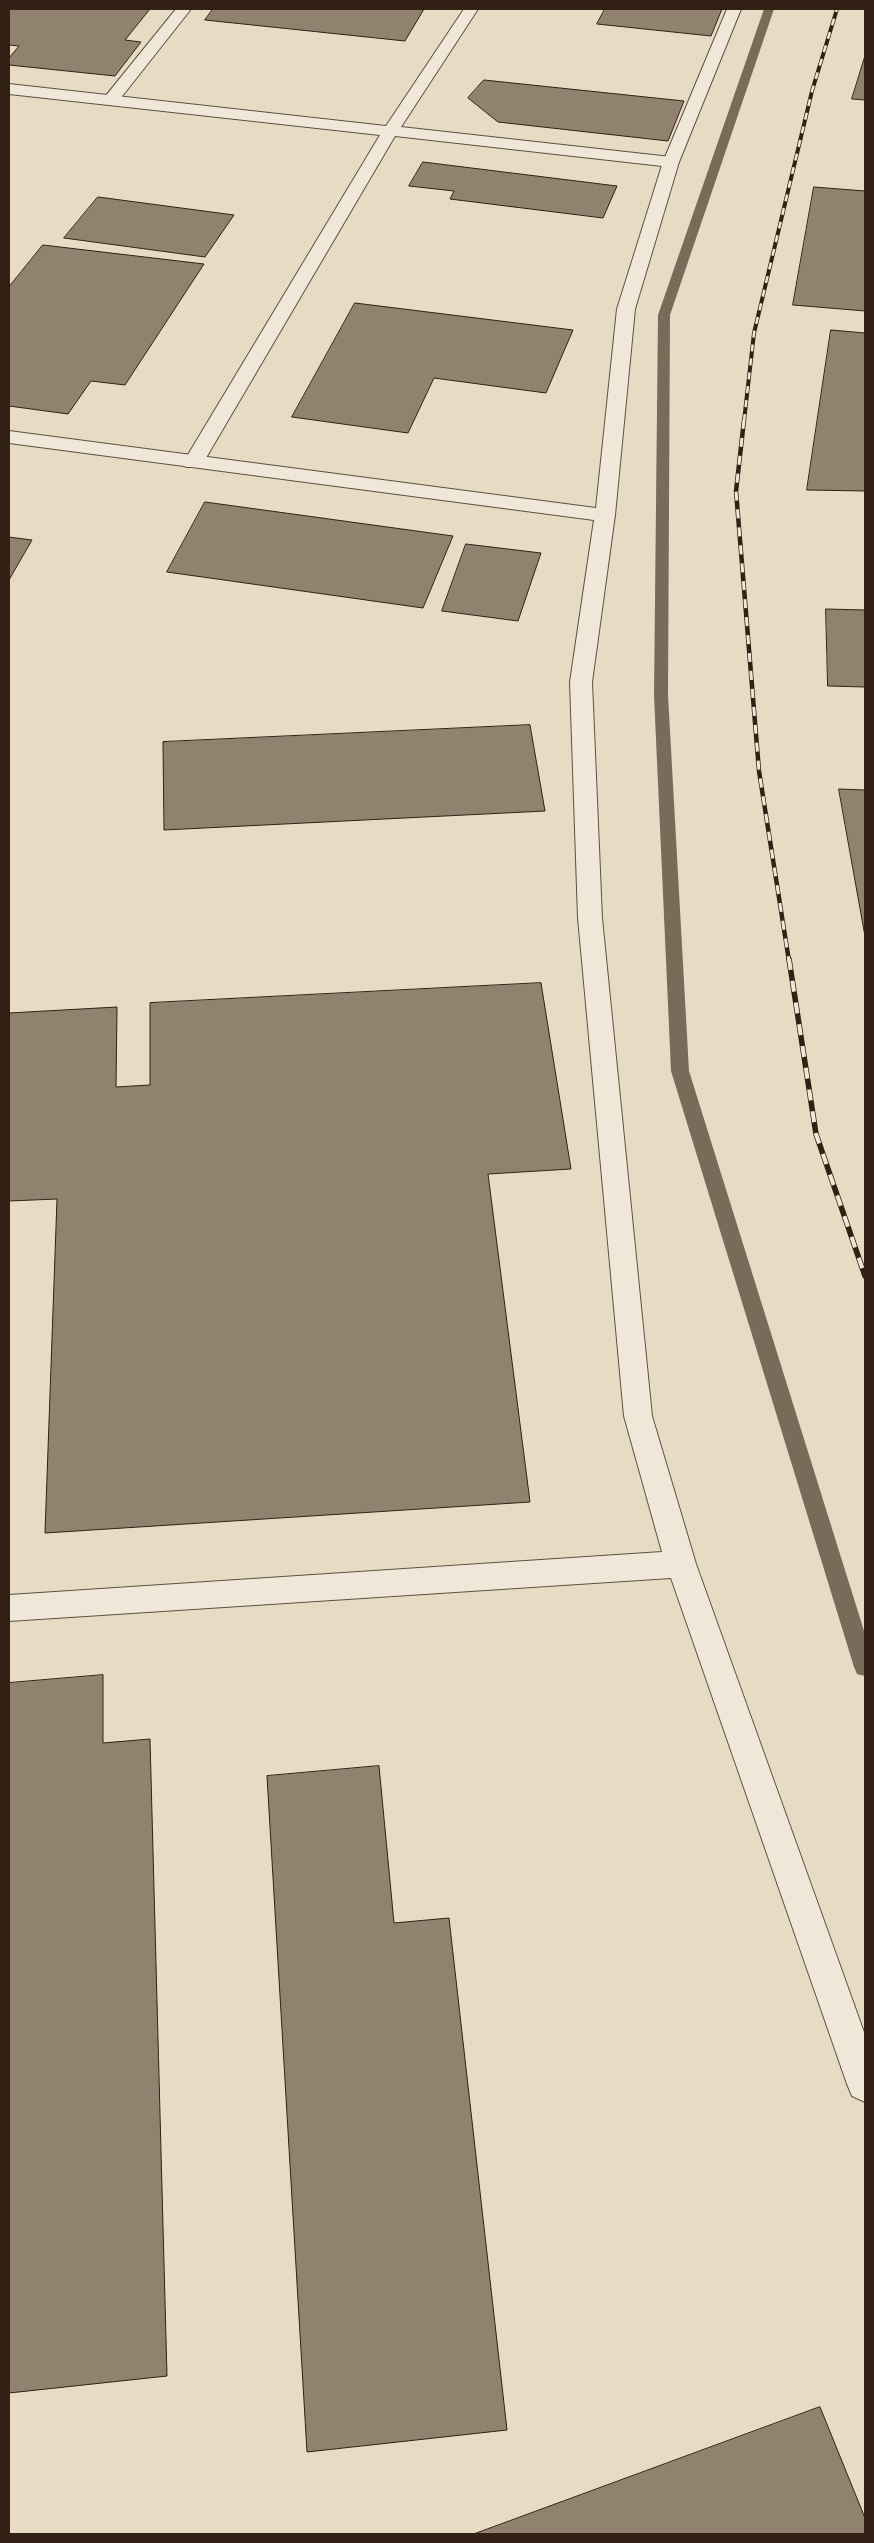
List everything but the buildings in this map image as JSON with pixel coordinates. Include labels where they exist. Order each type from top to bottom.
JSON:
[{"type":"street","points":[[110,101],[184,9]]},
{"type":"street","points":[[193,463],[391,130],[471,9]]},
{"type":"street","points":[[734,9],[671,162],[626,309],[605,515],[581,682],[590,918],[638,1416],[682,1564],[865,2084]]},
{"type":"street","points":[[9,89],[671,162]]},
{"type":"street","points":[[9,437],[193,463],[605,515]]},
{"type":"street","points":[[9,1608],[682,1564]]},
{"type":"waterway","points":[[769,9],[664,315],[661,695],[680,1071],[865,1667]]},
{"type":"railway","points":[[744,421],[754,333],[812,91],[837,9]]},
{"type":"railway","points":[[744,420],[736,491],[759,771],[789,961]]},
{"type":"railway","points":[[789,959],[816,1134],[865,1276]]}]
